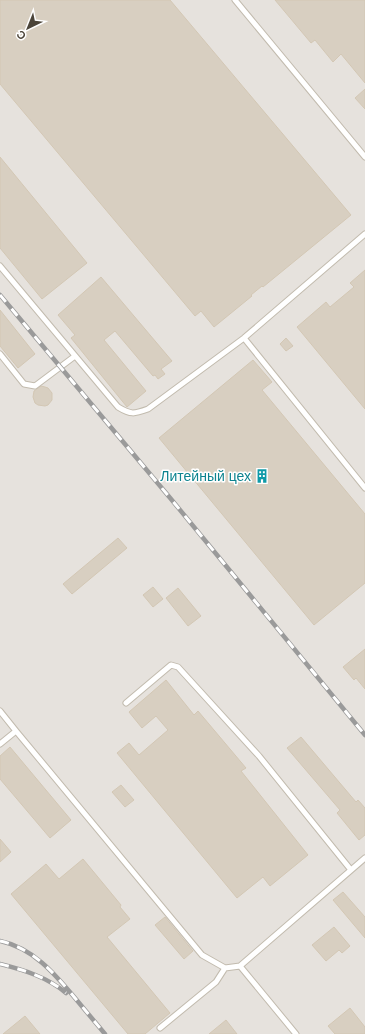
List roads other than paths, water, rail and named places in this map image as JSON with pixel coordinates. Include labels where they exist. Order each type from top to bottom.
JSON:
[{"type":"lane","points":[[235,0],[365,157]]},
{"type":"lane","points":[[0,266],[118,407],[127,412],[137,413],[148,409],[244,338],[365,234]]},
{"type":"lane","points":[[244,338],[365,488]]},
{"type":"lane","points":[[0,354],[24,384],[35,386],[75,356]]},
{"type":"lane","points":[[126,703],[171,665],[178,667],[259,756],[351,870]]},
{"type":"lane","points":[[0,711],[202,955],[225,968],[240,966],[365,858]]},
{"type":"lane","points":[[0,744],[16,731]]},
{"type":"lane","points":[[240,966],[296,1034]]},
{"type":"lane","points":[[160,1028],[216,982],[225,968]]},
{"type":"railway","points":[[0,295],[171,499],[365,735]]},
{"type":"railway","points":[[0,941],[23,949],[42,963],[59,980],[105,1034]]},
{"type":"railway","points":[[0,964],[43,978],[59,987],[66,993]]},
{"type":"place","name":"Литейный цех","points":[[262,476]]}]
